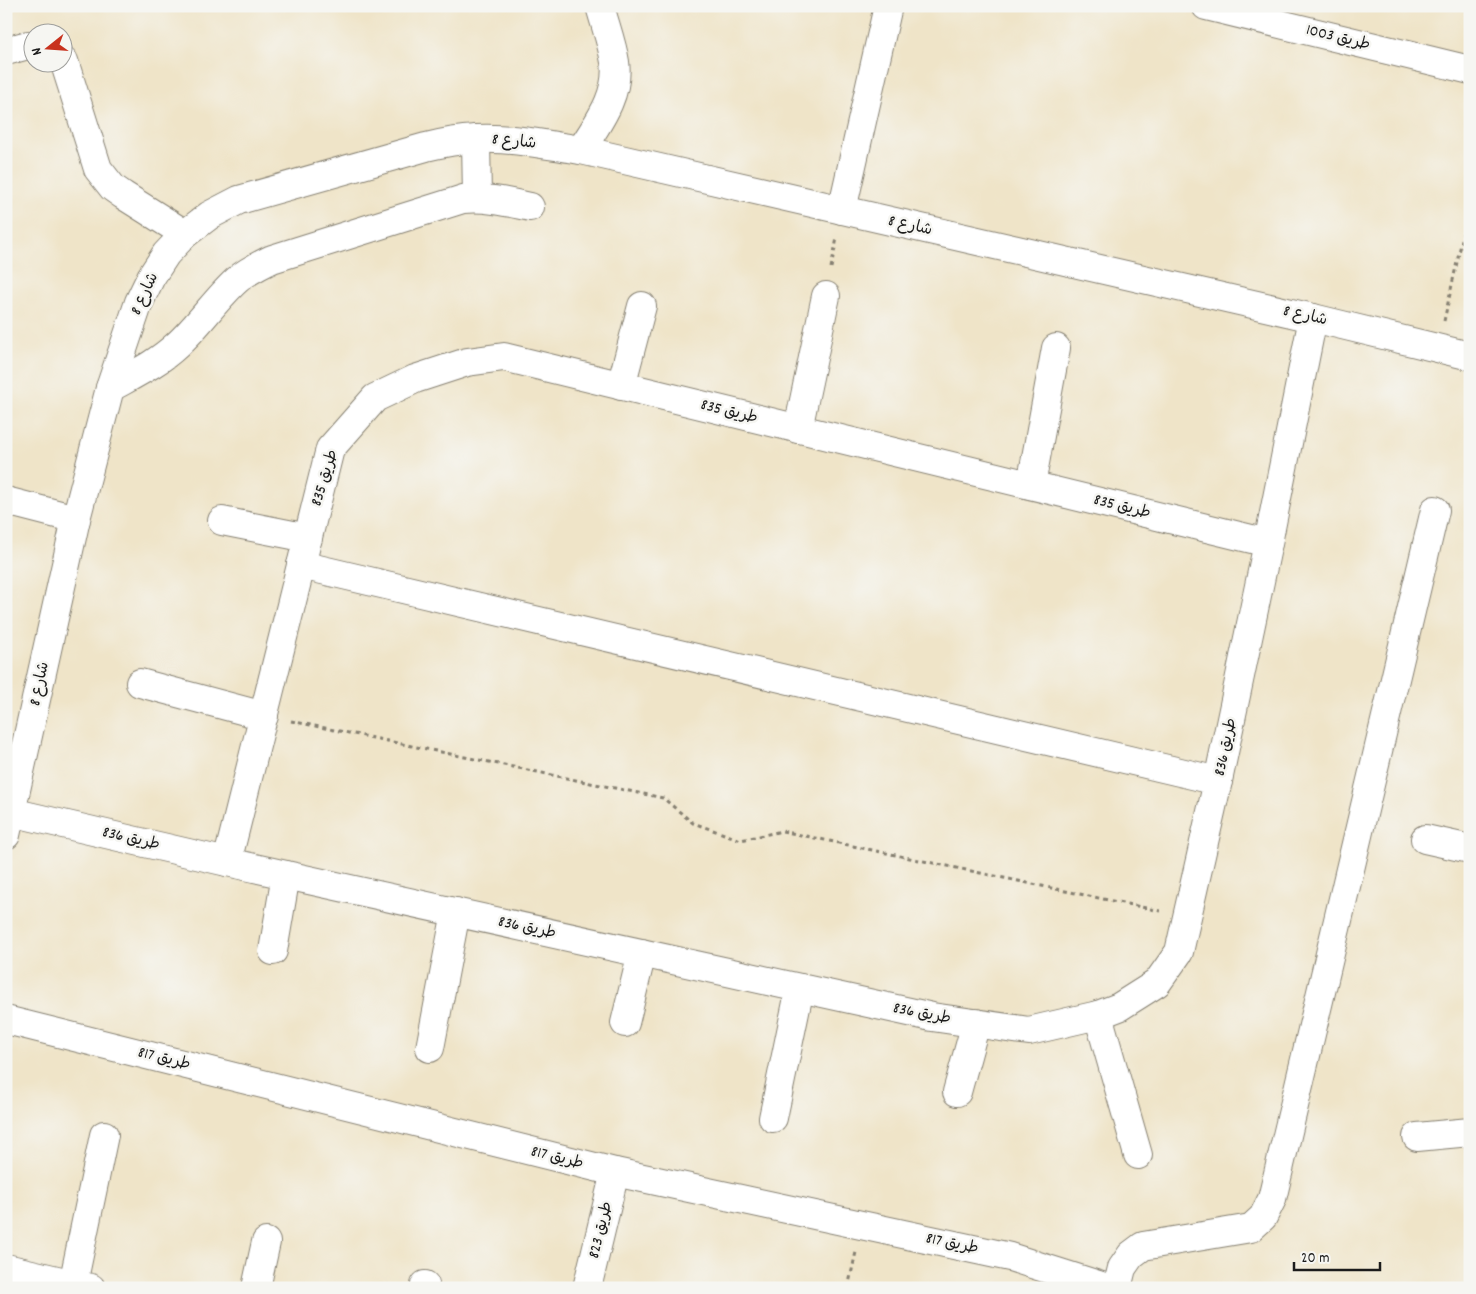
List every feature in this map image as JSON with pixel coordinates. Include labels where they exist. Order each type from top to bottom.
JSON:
[{"type":"street","points":[[581,150],[607,108],[615,79],[616,64],[613,49],[600,6]]},
{"type":"street","points":[[842,210],[888,6]]},
{"type":"street","name":"طريق 1003","points":[[1206,6],[1470,70]]},
{"type":"street","points":[[6,51],[22,47]]},
{"type":"street","points":[[67,72],[98,169],[105,179],[123,196],[185,234]]},
{"type":"street","points":[[476,139],[477,198]]},
{"type":"street","name":"شارع 8","points":[[9,823],[76,519],[110,388],[139,302],[151,277],[166,254],[185,234],[210,215],[239,200],[426,147],[476,139],[516,141],[581,150],[1313,318],[1470,356]]},
{"type":"street","points":[[110,388],[167,354],[238,279],[254,267],[272,259],[463,199],[492,199],[530,207]]},
{"type":"street","points":[[798,428],[826,296]]},
{"type":"street","points":[[621,386],[642,306]]},
{"type":"street","name":"طريق 836","points":[[9,823],[227,862],[932,1017],[1029,1031],[1098,1015],[1119,1007],[1157,983],[1179,952],[1218,782],[1313,318]]},
{"type":"street","points":[[1031,485],[1056,348]]},
{"type":"street","name":"طريق 835","points":[[227,862],[330,449],[374,398],[415,380],[468,362],[504,357],[1268,543]]},
{"type":"street","points":[[6,501],[76,519]]},
{"type":"street","points":[[1116,1288],[1122,1268],[1131,1256],[1143,1246],[1251,1228],[1263,1217],[1272,1199],[1435,510]]},
{"type":"street","points":[[222,521],[308,538]]},
{"type":"street","points":[[301,564],[1218,782]]},
{"type":"street","points":[[140,683],[264,716]]},
{"type":"street","points":[[1425,839],[1470,849]]},
{"type":"street","points":[[273,950],[286,875]]},
{"type":"street","points":[[430,1048],[456,912]]},
{"type":"street","points":[[625,1023],[642,953]]},
{"type":"street","points":[[773,1118],[800,988]]},
{"type":"street","points":[[1098,1015],[1138,1155]]},
{"type":"street","name":"طريق 817","points":[[6,1020],[615,1172],[1010,1257],[1108,1288]]},
{"type":"street","points":[[957,1092],[976,1024]]},
{"type":"street","points":[[1417,1137],[1470,1132]]},
{"type":"street","points":[[6,1268],[82,1286],[104,1135]]},
{"type":"street","name":"طريق 823","points":[[587,1288],[615,1172]]},
{"type":"street","points":[[256,1288],[266,1242]]},
{"type":"path","points":[[1438,348],[1470,203]]},
{"type":"path","points":[[826,296],[842,210]]},
{"type":"path","points":[[264,716],[663,798],[693,823],[741,840],[782,831],[1187,917]]},
{"type":"path","points":[[848,1288],[861,1225]]}]
